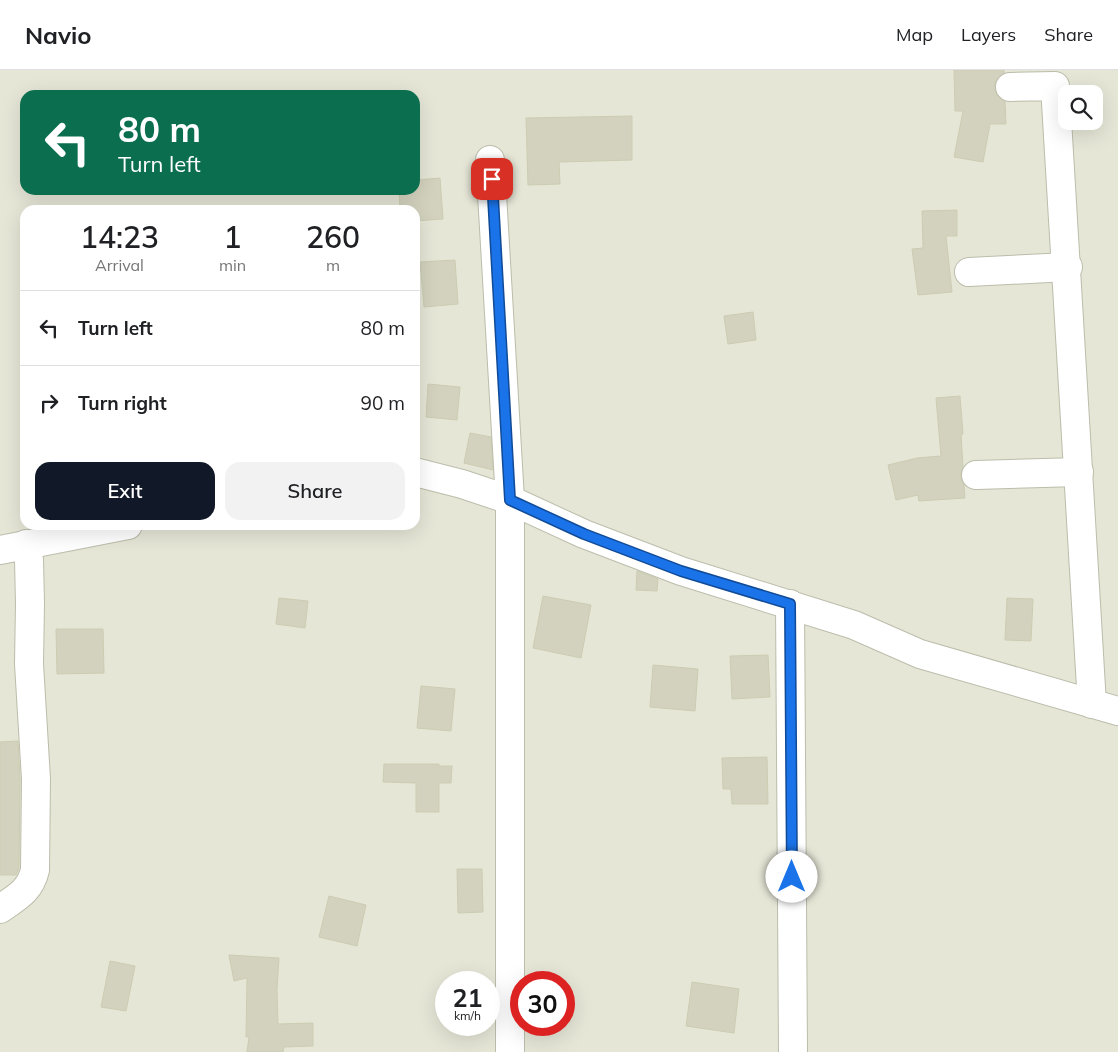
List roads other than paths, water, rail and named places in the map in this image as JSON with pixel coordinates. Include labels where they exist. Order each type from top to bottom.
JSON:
[{"type":"street","points":[[420,473],[462,484],[510,500],[584,534],[681,571],[854,625],[920,654],[1105,708],[1079,472],[1056,86],[1010,87]]},
{"type":"street","points":[[490,160],[510,500],[510,1052]]},
{"type":"street","points":[[969,272],[1068,267]]},
{"type":"street","points":[[976,474],[1079,472]]},
{"type":"street","points":[[13,547],[102,530]]},
{"type":"street","points":[[0,909],[19,896],[32,883],[35,870],[36,779],[29,664],[29,560],[13,547]]},
{"type":"street","points":[[790,604],[792,1052]]}]
